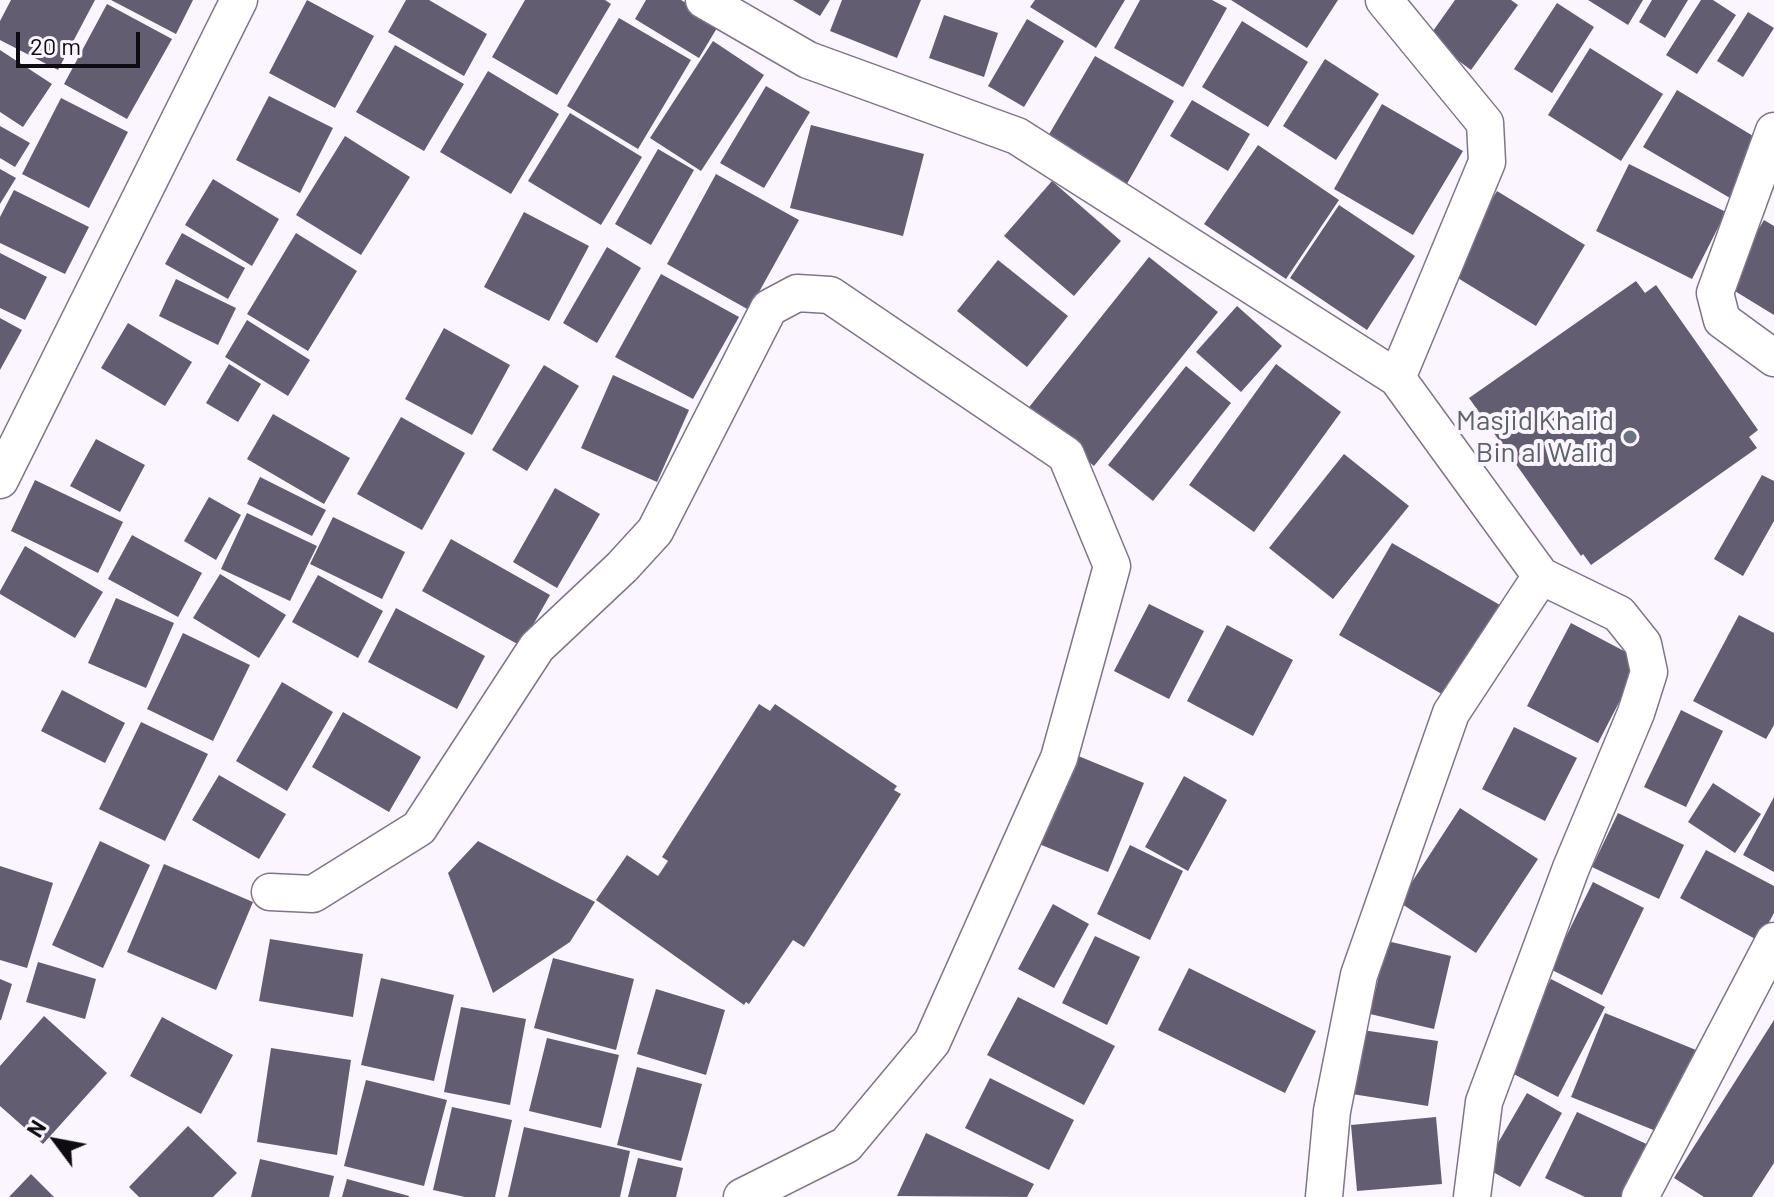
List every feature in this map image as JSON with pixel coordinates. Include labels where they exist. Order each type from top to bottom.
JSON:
[{"type":"street","points":[[0,480],[239,0]]},
{"type":"street","points":[[704,0],[808,60],[1017,136],[1397,378],[1541,576],[1619,614],[1643,644],[1649,672],[1636,713],[1571,868],[1484,1102],[1472,1197]]},
{"type":"street","points":[[1384,0],[1485,123],[1487,162],[1397,378]]},
{"type":"street","points":[[1774,131],[1715,293],[1722,320],[1774,358]]},
{"type":"street","points":[[270,892],[313,894],[419,828],[537,647],[622,567],[655,531],[769,308],[797,293],[830,295],[1066,455],[1112,566],[1059,758],[932,1042],[846,1145],[742,1197]]},
{"type":"street","points":[[1324,1197],[1332,1111],[1364,960],[1451,713],[1541,576]]},
{"type":"street","points":[[1640,1197],[1774,941]]},
{"type":"building","points":[[11,0],[95,0],[58,70],[0,40],[0,21]]},
{"type":"building","points":[[111,0],[193,0],[176,34]]},
{"type":"building","points":[[307,0],[374,36],[335,108],[269,73]]},
{"type":"building","points":[[406,0],[429,0],[487,34],[464,76],[388,32]]},
{"type":"building","points":[[525,0],[605,0],[611,4],[557,95],[492,57]]},
{"type":"building","points":[[646,0],[681,0],[720,23],[699,58],[635,19]]},
{"type":"building","points":[[793,0],[830,0],[820,16]]},
{"type":"building","points":[[842,0],[921,0],[897,58],[830,31]]},
{"type":"building","points":[[1035,0],[1125,0],[1096,48],[1030,7]]},
{"type":"building","points":[[1140,0],[1212,0],[1227,8],[1183,87],[1114,48]]},
{"type":"building","points":[[1231,0],[1338,0],[1307,48]]},
{"type":"building","points":[[1455,0],[1511,0],[1518,5],[1471,70],[1428,38]]},
{"type":"building","points":[[1588,0],[1643,0],[1628,25]]},
{"type":"building","points":[[1652,0],[1688,0],[1665,38],[1639,22]]},
{"type":"building","points":[[1701,0],[1713,0],[1736,15],[1697,74],[1666,55]]},
{"type":"building","points":[[1557,3],[1594,27],[1552,93],[1514,69]]},
{"type":"building","points":[[107,4],[172,39],[127,119],[64,84]]},
{"type":"building","points":[[1748,12],[1774,28],[1743,77],[1717,61]]},
{"type":"building","points":[[944,15],[998,33],[984,77],[929,58]]},
{"type":"building","points":[[619,18],[691,60],[638,149],[567,106]]},
{"type":"building","points":[[1027,19],[1064,41],[1024,107],[988,86]]},
{"type":"building","points":[[1242,21],[1308,62],[1268,127],[1202,87]]},
{"type":"building","points":[[713,41],[764,75],[701,171],[650,138]]},
{"type":"building","points":[[395,45],[464,84],[424,151],[356,112]]},
{"type":"building","points":[[1590,48],[1663,94],[1621,161],[1548,115]]},
{"type":"building","points":[[0,50],[52,84],[23,127],[0,112]]},
{"type":"building","points":[[1095,56],[1174,101],[1124,189],[1044,143]]},
{"type":"building","points":[[1325,59],[1379,94],[1336,160],[1283,126]]},
{"type":"building","points":[[488,71],[559,114],[511,194],[440,152]]},
{"type":"building","points":[[766,86],[810,112],[764,188],[720,163]]},
{"type":"building","points":[[1677,90],[1763,142],[1730,198],[1643,147]]},
{"type":"building","points":[[269,96],[333,128],[300,193],[236,160]]},
{"type":"building","points":[[61,98],[128,132],[89,208],[22,174]]},
{"type":"building","points":[[1192,100],[1250,134],[1228,171],[1170,136]]},
{"type":"building","points":[[1382,104],[1463,151],[1413,235],[1334,189]]},
{"type":"building","points":[[570,113],[642,157],[601,225],[528,181]]},
{"type":"building","points":[[811,125],[924,154],[903,236],[790,208]]},
{"type":"building","points":[[0,126],[30,143],[15,167],[0,158]]},
{"type":"building","points":[[345,136],[410,177],[361,255],[296,215]]},
{"type":"building","points":[[1258,145],[1339,200],[1286,279],[1204,224]]},
{"type":"building","points":[[658,149],[694,170],[651,245],[615,224]]},
{"type":"building","points":[[1629,164],[1726,212],[1692,279],[1596,231]]},
{"type":"building","points":[[0,169],[16,178],[0,204]]},
{"type":"building","points":[[716,174],[799,220],[749,310],[667,264]]},
{"type":"building","points":[[213,179],[279,219],[252,266],[185,225]]},
{"type":"building","points":[[1052,181],[1121,241],[1074,296],[1004,236]]},
{"type":"building","points":[[14,190],[89,227],[65,274],[0,243],[0,217]]},
{"type":"building","points":[[1497,191],[1585,245],[1536,326],[1448,272]]},
{"type":"building","points":[[1339,205],[1415,256],[1367,330],[1290,278]]},
{"type":"building","points":[[524,212],[589,246],[549,321],[484,287]]},
{"type":"building","points":[[1764,220],[1774,226],[1774,315],[1725,285]]},
{"type":"building","points":[[182,233],[245,268],[228,299],[165,264]]},
{"type":"building","points":[[296,233],[357,271],[308,351],[247,314]]},
{"type":"building","points":[[607,247],[641,268],[597,343],[563,323]]},
{"type":"building","points":[[0,253],[47,277],[25,320],[0,308]]},
{"type":"building","points":[[1149,257],[1218,312],[1094,466],[1026,411]]},
{"type":"building","points":[[998,260],[1068,316],[1027,367],[957,311]]},
{"type":"building","points":[[661,274],[739,317],[693,399],[615,357]]},
{"type":"building","points":[[176,279],[236,308],[218,345],[159,316]]},
{"type":"building","points":[[1636,281],[1645,293],[1656,285],[1758,430],[1749,437],[1757,448],[1591,565],[1583,554],[1581,556],[1469,398]]},
{"type":"building","points":[[1237,306],[1282,346],[1241,392],[1196,352]]},
{"type":"building","points":[[0,318],[22,330],[0,370]]},
{"type":"building","points":[[247,320],[310,360],[288,396],[225,357]]},
{"type":"building","points":[[128,323],[192,362],[165,406],[101,368]]},
{"type":"building","points":[[444,328],[510,365],[472,435],[405,399]]},
{"type":"building","points":[[229,364],[261,384],[238,422],[206,403]]},
{"type":"building","points":[[1276,364],[1341,412],[1254,532],[1189,485]]},
{"type":"building","points":[[544,365],[579,386],[527,471],[492,450]]},
{"type":"building","points":[[1186,366],[1231,403],[1153,501],[1108,465]]},
{"type":"building","points":[[613,375],[689,410],[657,482],[581,448]]},
{"type":"building","points":[[273,414],[350,458],[324,504],[247,459]]},
{"type":"building","points":[[401,417],[465,453],[422,530],[357,494]]},
{"type":"building","points":[[96,439],[145,465],[120,512],[70,486]]},
{"type":"building","points":[[1344,454],[1409,506],[1333,599],[1269,548]]},
{"type":"building","points":[[1762,475],[1774,481],[1774,521],[1743,576],[1714,559]]},
{"type":"building","points":[[260,477],[326,510],[312,536],[247,504]]},
{"type":"building","points":[[35,480],[123,522],[98,573],[11,531]]},
{"type":"building","points":[[555,488],[600,514],[557,588],[513,562]]},
{"type":"building","points":[[209,497],[241,515],[216,560],[184,541]]},
{"type":"building","points":[[247,513],[317,546],[290,601],[221,569]]},
{"type":"building","points":[[333,517],[405,552],[382,599],[310,564]]},
{"type":"building","points":[[132,535],[202,573],[178,617],[108,579]]},
{"type":"building","points":[[451,539],[550,595],[521,646],[422,591]]},
{"type":"building","points":[[1392,543],[1500,605],[1447,697],[1339,635]]},
{"type":"building","points":[[25,546],[103,592],[75,638],[0,594]]},
{"type":"building","points":[[220,574],[286,615],[259,658],[193,618]]},
{"type":"building","points":[[318,575],[383,611],[358,658],[292,622]]},
{"type":"building","points":[[116,598],[174,623],[146,688],[88,663]]},
{"type":"building","points":[[1149,604],[1204,631],[1169,699],[1114,671]]},
{"type":"building","points":[[396,608],[485,656],[457,709],[368,662]]},
{"type":"building","points":[[1739,615],[1774,633],[1774,725],[1766,739],[1693,701]]},
{"type":"building","points":[[1571,623],[1641,660],[1598,743],[1527,706]]},
{"type":"building","points":[[1227,625],[1293,660],[1253,736],[1187,701]]},
{"type":"building","points":[[183,633],[250,665],[213,741],[147,709]]},
{"type":"building","points":[[282,682],[333,712],[287,791],[236,761]]},
{"type":"building","points":[[62,690],[125,723],[105,763],[41,731]]},
{"type":"building","points":[[759,704],[770,711],[775,704],[897,786],[894,790],[901,794],[804,947],[793,940],[749,1004],[746,1002],[744,1005],[596,900],[627,855],[658,876],[668,861],[662,857]]},
{"type":"building","points":[[1681,710],[1723,731],[1686,807],[1644,787]]},
{"type":"building","points":[[343,712],[421,757],[389,812],[312,767]]},
{"type":"building","points":[[141,722],[208,754],[165,841],[99,809]]},
{"type":"building","points":[[1514,727],[1577,758],[1545,821],[1482,789]]},
{"type":"building","points":[[1071,753],[1144,783],[1108,872],[1034,842]]},
{"type":"building","points":[[219,775],[286,814],[259,859],[192,820]]},
{"type":"building","points":[[1184,776],[1227,800],[1188,871],[1145,847]]},
{"type":"building","points":[[1713,783],[1761,814],[1735,853],[1688,822]]},
{"type":"building","points":[[1774,797],[1774,872],[1743,855]]},
{"type":"building","points":[[1460,808],[1538,859],[1476,953],[1399,902]]},
{"type":"building","points":[[1618,813],[1684,845],[1659,899],[1592,867]]},
{"type":"building","points":[[100,841],[150,865],[103,968],[52,945]]},
{"type":"building","points":[[478,841],[595,902],[570,942],[493,993],[448,873]]},
{"type":"building","points":[[1130,845],[1183,871],[1150,940],[1097,914]]},
{"type":"building","points":[[1706,850],[1774,886],[1774,913],[1759,941],[1680,898]]},
{"type":"building","points":[[164,864],[253,902],[216,990],[127,952]]},
{"type":"building","points":[[0,866],[53,883],[27,968],[0,960]]},
{"type":"building","points":[[1593,882],[1644,908],[1602,995],[1550,969]]},
{"type":"building","points":[[1053,904],[1089,924],[1054,988],[1018,969]]},
{"type":"building","points":[[1095,936],[1140,957],[1107,1025],[1062,1003]]},
{"type":"building","points":[[270,939],[363,954],[353,1017],[259,1001]]},
{"type":"building","points":[[1387,941],[1451,956],[1434,1029],[1370,1014]]},
{"type":"building","points":[[553,958],[634,979],[616,1050],[534,1028]]},
{"type":"building","points":[[38,962],[96,979],[85,1019],[26,1002]]},
{"type":"building","points":[[1189,968],[1316,1031],[1285,1093],[1158,1030]]},
{"type":"building","points":[[381,978],[454,995],[434,1081],[361,1065]]},
{"type":"building","points":[[0,979],[12,984],[1,1020],[0,1020]]},
{"type":"building","points":[[1551,979],[1605,1007],[1558,1097],[1504,1069]]},
{"type":"building","points":[[656,989],[725,1010],[706,1075],[637,1054]]},
{"type":"building","points":[[1018,997],[1115,1046],[1084,1105],[987,1055]]},
{"type":"building","points":[[461,1007],[526,1019],[510,1105],[444,1092]]},
{"type":"building","points":[[1605,1013],[1696,1050],[1661,1133],[1571,1097]]},
{"type":"building","points":[[44,1016],[107,1073],[43,1144],[0,1106],[0,1066]]},
{"type":"building","points":[[162,1017],[233,1055],[201,1114],[130,1076]]},
{"type":"building","points":[[1774,1020],[1774,1163],[1752,1197],[1704,1197],[1674,1178]]},
{"type":"building","points":[[1362,1030],[1438,1041],[1428,1106],[1352,1094]]},
{"type":"building","points":[[547,1038],[619,1055],[601,1128],[529,1111]]},
{"type":"building","points":[[271,1048],[351,1060],[337,1155],[257,1142]]},
{"type":"building","points":[[637,1067],[702,1084],[681,1161],[617,1145]]},
{"type":"building","points":[[990,1078],[1074,1120],[1049,1170],[965,1128]]},
{"type":"building","points":[[366,1080],[447,1100],[424,1186],[344,1166]]},
{"type":"building","points":[[1527,1093],[1562,1113],[1520,1187],[1484,1167]]},
{"type":"building","points":[[452,1107],[512,1120],[495,1197],[465,1197],[433,1190]]},
{"type":"building","points":[[1577,1112],[1653,1147],[1629,1197],[1585,1197],[1545,1178]]},
{"type":"building","points":[[1436,1117],[1442,1184],[1357,1191],[1351,1125]]},
{"type":"building","points":[[188,1126],[237,1173],[213,1197],[139,1197],[129,1187]]},
{"type":"building","points":[[524,1127],[630,1151],[620,1197],[508,1197]]},
{"type":"building","points":[[926,1133],[1034,1184],[1027,1197],[897,1196]]},
{"type":"building","points":[[638,1158],[683,1168],[676,1197],[628,1197]]},
{"type":"building","points":[[260,1159],[334,1176],[329,1197],[251,1197]]},
{"type":"building","points":[[31,1174],[54,1197],[9,1197]]},
{"type":"building","points":[[347,1179],[409,1196],[409,1197],[342,1197]]},
{"type":"place","name":"Masjid Khalid Bin al Walid","points":[[1630,437]]}]
